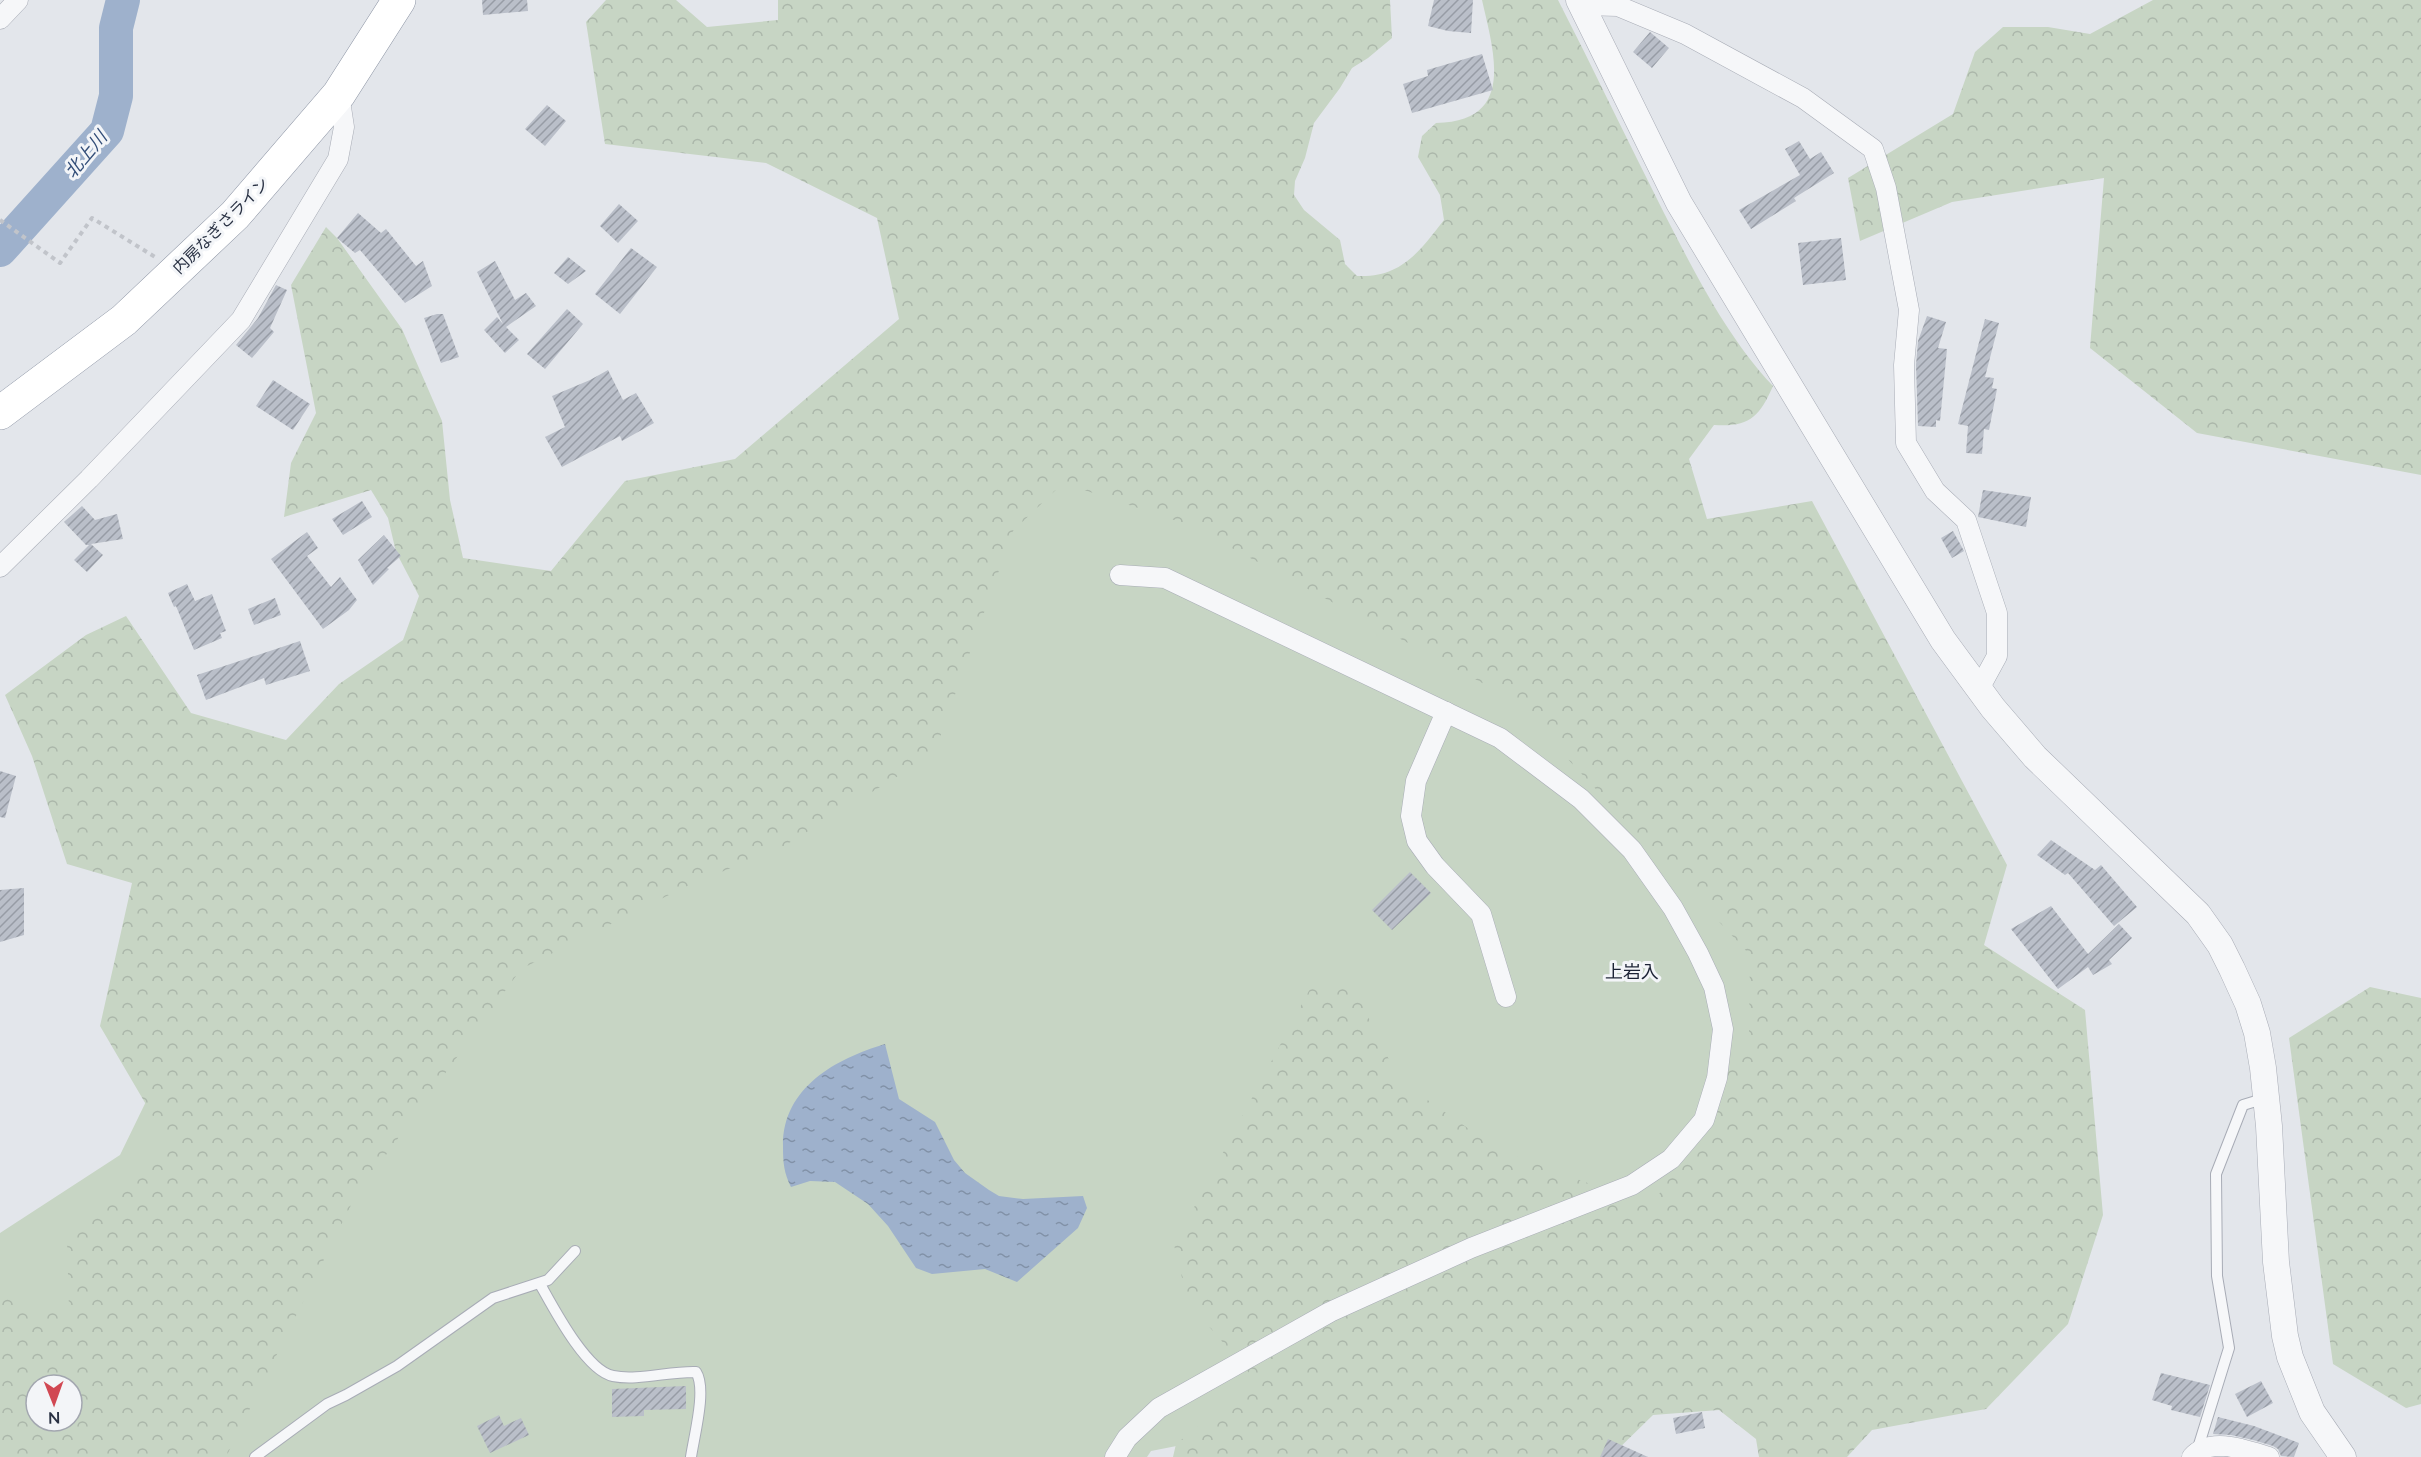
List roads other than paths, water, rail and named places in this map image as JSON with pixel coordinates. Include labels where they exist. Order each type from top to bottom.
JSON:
[{"type":"highway","name":"内房なぎさライン","points":[[0,413],[124,320],[235,215],[339,94],[399,0]]},
{"type":"street","points":[[0,19],[18,0]]},
{"type":"street","points":[[1581,2],[1678,203],[1943,640],[1979,689],[2035,757],[2198,914],[2220,945],[2248,1004],[2257,1033],[2267,1098],[2276,1262],[2290,1358],[2312,1412],[2343,1457]]},
{"type":"street","points":[[1581,2],[1618,6],[1685,34],[1803,98],[1873,149],[1886,188],[1909,310],[1904,365],[1906,443],[1935,492],[1966,520],[1997,613],[1997,656],[1979,689]]},
{"type":"street","points":[[0,567],[89,479],[241,320],[338,159],[344,127],[339,94]]},
{"type":"street","points":[[1115,1457],[1127,1438],[1159,1408],[1330,1312],[1471,1248],[1632,1185],[1671,1159],[1704,1120],[1717,1078],[1723,1029],[1714,987],[1698,953],[1672,908],[1632,850],[1581,799],[1500,738],[1165,578],[1120,574]]},
{"type":"street","points":[[1446,712],[1416,782],[1411,816],[1417,841],[1429,858],[1481,914],[1506,997]]},
{"type":"street","points":[[2195,1454],[2215,1445],[2246,1450],[2269,1457]]},
{"type":"lane","points":[[2195,1454],[2229,1348],[2217,1276],[2216,1174],[2243,1105],[2267,1098]]},
{"type":"lane","points":[[255,1457],[327,1404],[398,1366],[493,1298],[540,1284],[554,1275],[575,1251]]},
{"type":"lane","points":[[540,1284],[566,1330],[596,1367],[605,1373],[623,1377],[696,1372],[700,1378],[701,1392],[691,1457]]},
{"type":"water","points":[[885,1044],[899,1099],[935,1122],[954,1160],[965,1173],[999,1196],[1023,1199],[1083,1196],[1087,1208],[1078,1228],[1017,1282],[985,1269],[932,1274],[916,1268],[888,1226],[868,1204],[835,1182],[810,1181],[791,1187],[784,1163],[783,1147],[785,1126],[791,1108],[802,1092],[830,1068],[866,1050]]},
{"type":"waterway","name":"北上川","points":[[0,250],[107,131],[116,96],[116,28],[123,0]]},
{"type":"district","name":"上岩入","points":[[1632,971]]}]
